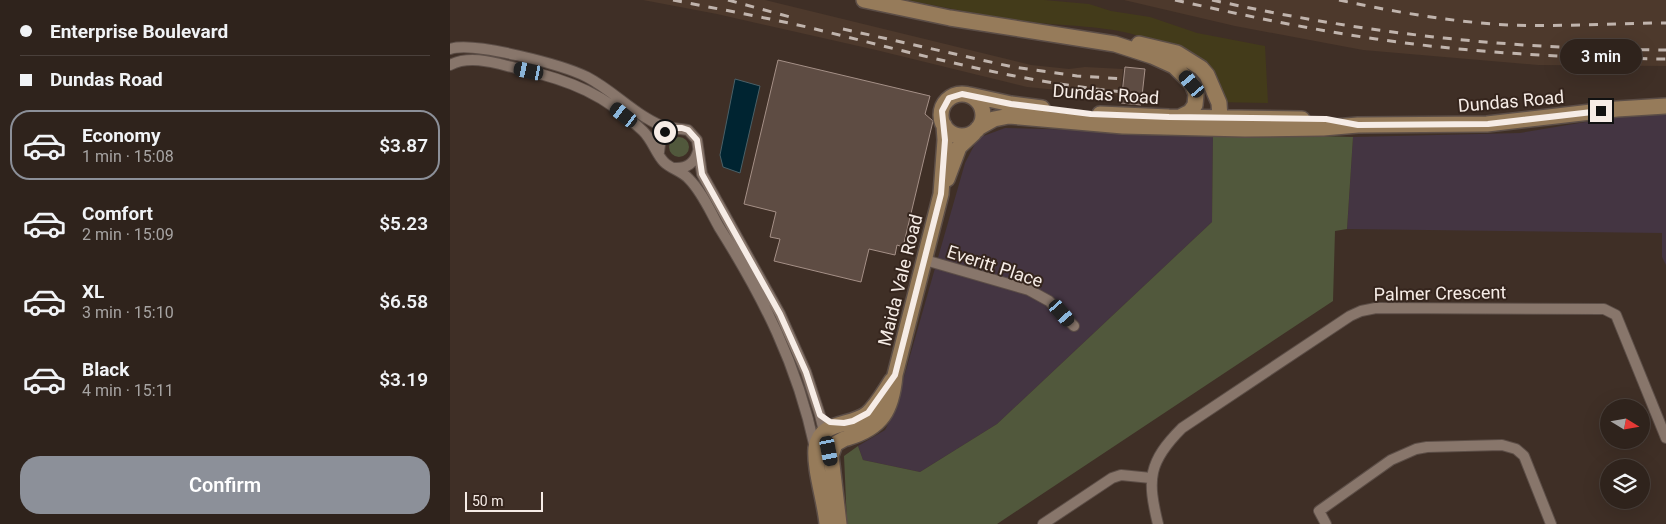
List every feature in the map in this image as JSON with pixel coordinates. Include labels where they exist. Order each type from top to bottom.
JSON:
[{"type":"main road","name":"Dundas Road","points":[[864,0],[950,18],[1114,44],[1141,44],[1163,48],[1194,62],[1242,117]]},
{"type":"main road","name":"Dundas Road","points":[[1114,44],[1157,58],[1174,66],[1192,84],[1212,122]]},
{"type":"main road","name":"Dundas Road","points":[[1207,75],[1219,103],[1212,122]]},
{"type":"main road","name":"Dundas Road","points":[[1180,117],[1187,115],[1193,109],[1196,94]]},
{"type":"main road","name":"Maida Vale Road","points":[[941,194],[945,140],[942,111],[944,104],[955,95],[970,95],[1028,111]]},
{"type":"main road","points":[[944,125],[954,134],[967,135],[976,131],[982,123],[983,110],[980,104],[970,95]]},
{"type":"main road","name":"Dundas Road","points":[[1028,111],[1123,126],[1212,122],[1323,128],[1358,125],[1488,124],[1666,106]]},
{"type":"main road","name":"Dundas Road","points":[[1028,111],[1180,117],[1212,122],[1242,117],[1326,119],[1358,125]]},
{"type":"main road","name":"Maida Vale Road","points":[[820,434],[830,426],[845,433],[853,421],[868,413],[895,375],[941,194],[959,147],[976,131],[994,119],[1028,111]]},
{"type":"main road","points":[[839,524],[831,462],[833,448],[845,433]]},
{"type":"main road","points":[[820,434],[816,455],[827,524]]},
{"type":"street","points":[[450,49],[460,47],[478,48],[564,68],[587,77],[654,123],[670,129],[682,128],[688,130],[697,140],[702,174],[780,314],[806,372],[820,415],[820,434]]},
{"type":"street","points":[[450,65],[463,60],[483,61],[569,82],[596,95],[632,121],[650,139],[664,162],[684,174],[696,187],[754,286],[785,346],[831,462]]},
{"type":"street","points":[[659,153],[661,137],[670,129]]},
{"type":"street","points":[[673,168],[684,167],[690,164],[698,150]]},
{"type":"street","name":"Everitt Place","points":[[925,260],[1029,290],[1049,301],[1074,326]]},
{"type":"street","name":"Palmer Crescent","points":[[1158,524],[1152,499],[1151,478],[1154,468],[1169,441],[1182,428],[1350,316],[1361,311],[1376,308],[1604,309],[1616,315],[1666,438]]},
{"type":"street","points":[[820,415],[845,433]]},
{"type":"street","points":[[1326,524],[1319,511],[1390,460],[1403,454],[1427,447],[1502,445],[1516,449],[1524,456],[1551,524]]},
{"type":"street","points":[[1043,524],[1112,478],[1121,475],[1151,478]]},
{"type":"shaded area","points":[[643,0],[765,0],[1031,65],[1069,69],[1085,67],[1123,69],[1120,96],[1027,87],[876,50],[717,14]]},
{"type":"shaded area","points":[[1124,0],[1666,0],[1666,66],[1538,65],[1363,50],[1235,26]]},
{"type":"shaded area","points":[[1666,113],[1666,265],[1662,257],[1662,233],[1347,229],[1353,137],[1520,133],[1621,116]]},
{"type":"shaded area","points":[[1005,128],[1213,133],[1212,222],[997,424],[920,472],[863,460],[858,446],[885,430],[894,412],[965,163],[978,138]]},
{"type":"green space","points":[[1213,133],[1353,137],[1347,229],[1335,231],[1333,301],[997,524],[847,524],[844,456],[858,446],[863,460],[920,472],[997,424],[1212,222]]},
{"type":"green space","points":[[675,137],[683,137],[689,143],[689,151],[683,157],[675,157],[669,151],[669,143]]},
{"type":"sand","points":[[906,0],[1044,0],[1089,4],[1111,11],[1150,17],[1197,33],[1265,46],[1268,103],[1212,102],[1196,75],[1177,55],[1155,42],[1131,34],[1105,29],[1007,19]]},
{"type":"water","points":[[735,79],[760,86],[740,173],[723,167],[720,155]]},
{"type":"building","points":[[778,60],[930,96],[925,114],[933,121],[903,247],[897,245],[895,255],[869,249],[861,282],[774,261],[780,239],[770,237],[776,212],[744,204]]},
{"type":"building","points":[[1125,67],[1145,69],[1141,105],[1121,103]]},
{"type":"railway","points":[[673,0],[807,27],[1004,74],[1124,92]]},
{"type":"railway","points":[[728,0],[790,17]]},
{"type":"railway","points":[[1175,0],[1300,26],[1412,44],[1521,54],[1666,59]]},
{"type":"railway","points":[[1212,0],[1326,22],[1438,37],[1550,47],[1666,50]]},
{"type":"railway","points":[[1339,0],[1424,16],[1488,24],[1549,26],[1666,23]]},
{"type":"railway","points":[[843,29],[1013,67],[1077,76],[1126,79]]},
{"type":"route","points":[[665,132],[673,128],[682,128],[688,130],[697,140],[702,174],[793,340],[820,415],[830,422],[844,423],[861,418],[868,413],[895,375],[941,194],[945,140],[942,111],[944,104],[955,95],[962,94],[1011,104],[1091,114],[1205,118],[1326,119],[1358,125],[1448,126],[1488,124],[1601,111]]}]
